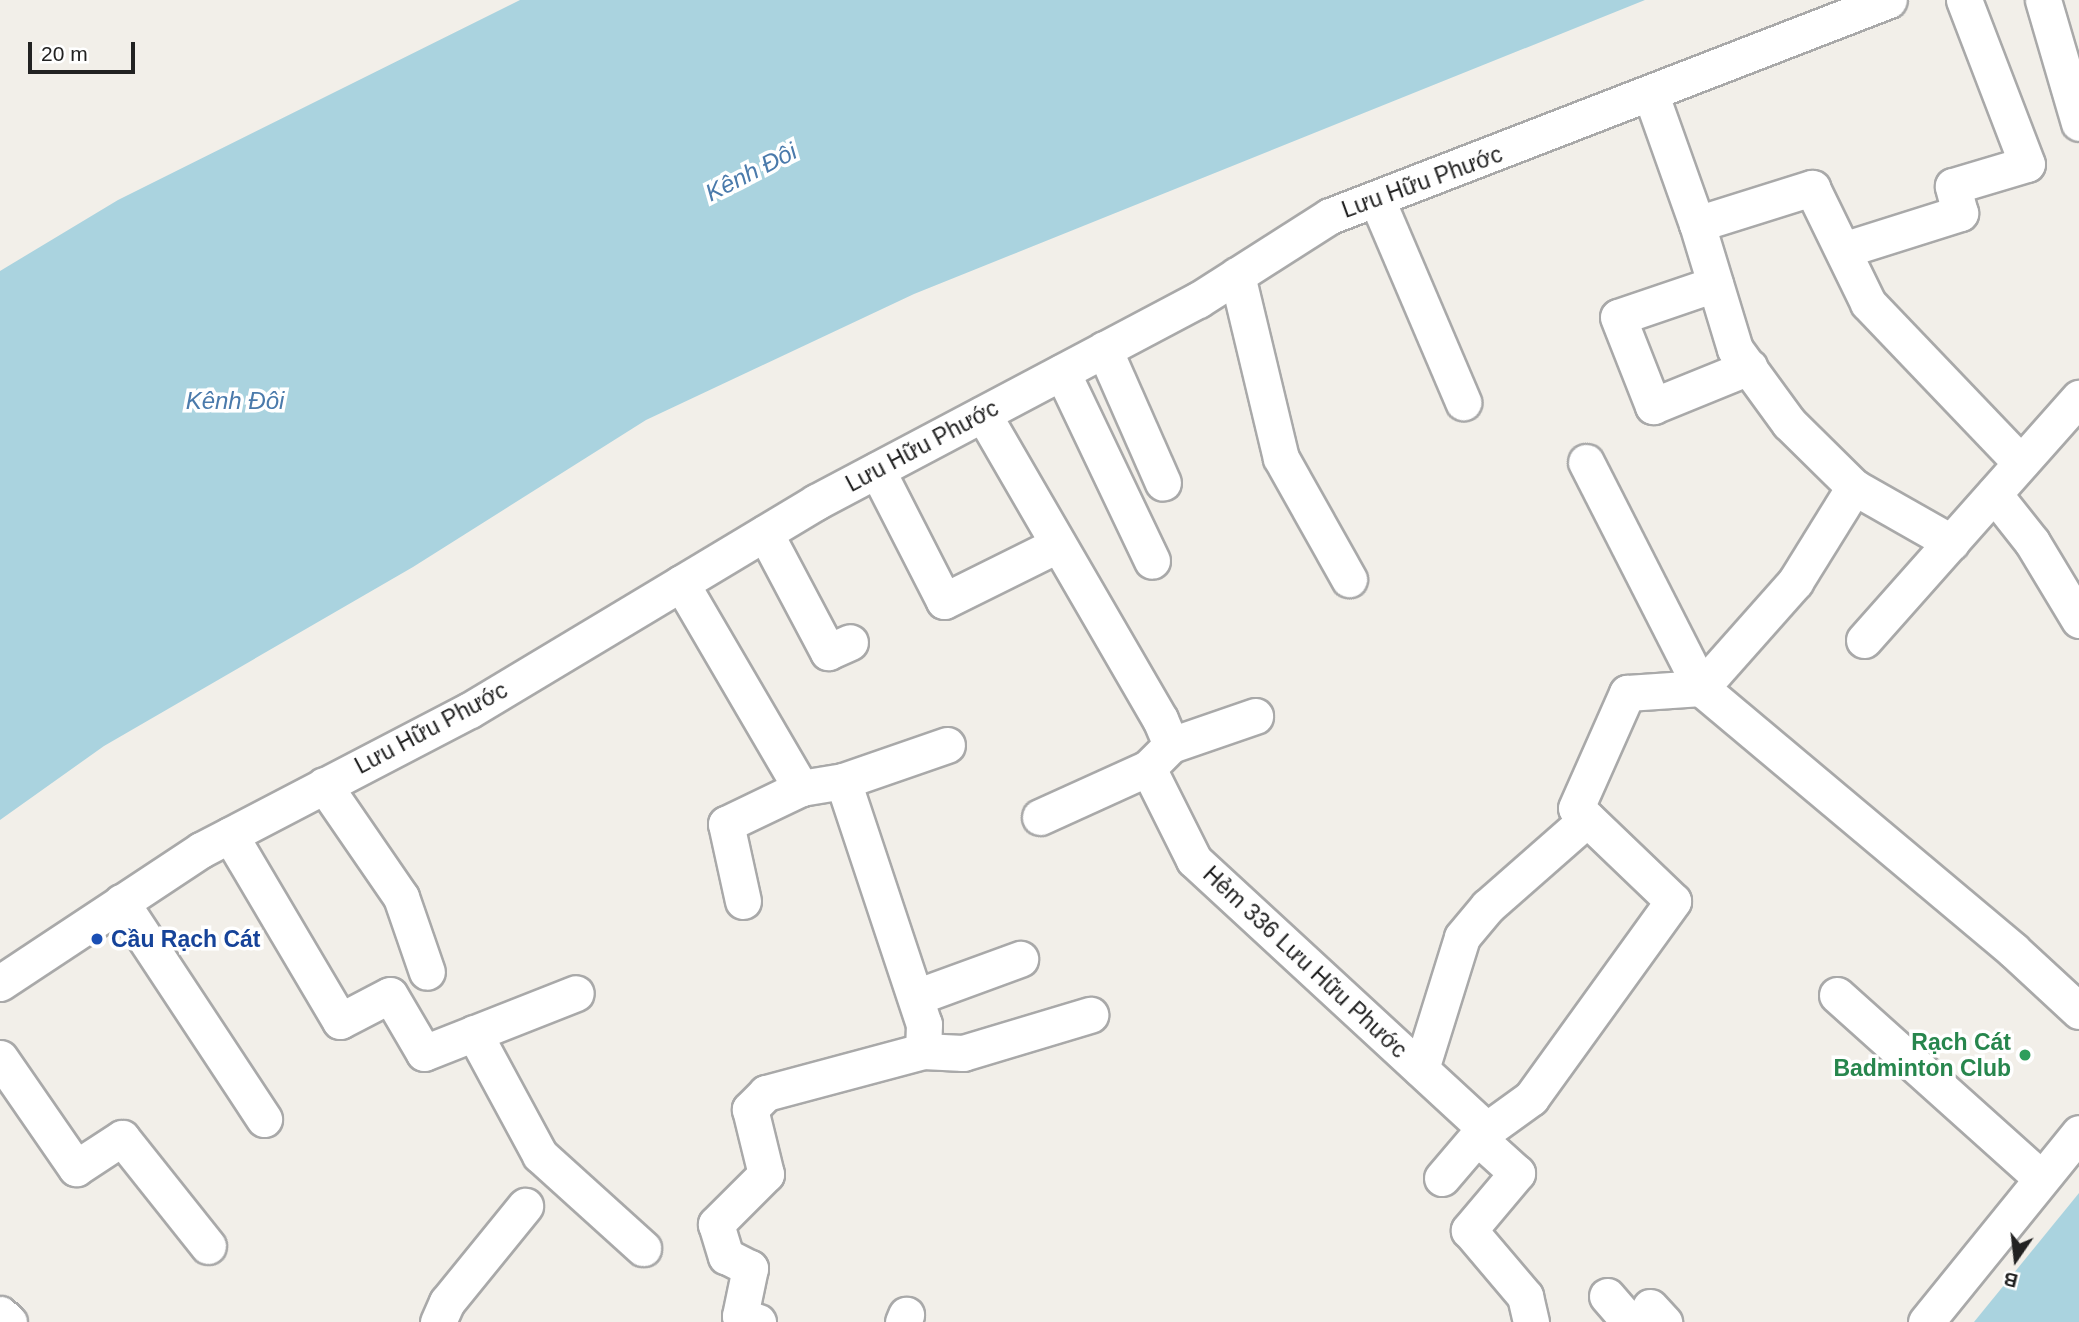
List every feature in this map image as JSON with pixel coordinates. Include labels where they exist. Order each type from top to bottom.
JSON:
[{"type":"street","name":"Lưu Hữu Phước","points":[[0,983],[121,902],[230,835],[470,710],[765,533],[1237,275],[1330,216],[1651,95],[1889,0]]},
{"type":"street","points":[[1843,250],[1960,213],[1953,186],[2027,164],[1964,0]]},
{"type":"street","points":[[2043,0],[2079,123]]},
{"type":"street","points":[[1651,95],[1698,224],[1735,349],[1789,423],[1854,487],[1951,542]]},
{"type":"street","points":[[1698,224],[1812,188],[1868,303],[2021,463]]},
{"type":"street","points":[[1377,200],[1463,402]]},
{"type":"street","points":[[1237,275],[1281,458],[1349,579]]},
{"type":"street","points":[[1716,284],[1618,317],[1653,406],[1749,367]]},
{"type":"street","points":[[1104,349],[1163,483]]},
{"type":"street","points":[[1062,372],[1152,561]]},
{"type":"street","points":[[1864,640],[2079,398]]},
{"type":"street","name":"Hẻm 336 Lưu Hữu Phước","points":[[983,414],[1160,719],[1159,757],[1194,860],[1421,1069],[1517,1173],[1469,1230],[1525,1296],[1531,1322]]},
{"type":"street","points":[[1586,462],[1701,688],[2013,950],[2079,1011]]},
{"type":"street","points":[[877,470],[944,601],[1057,545]]},
{"type":"street","points":[[1442,1178],[1482,1134],[1531,1098],[1673,901],[1576,808],[1627,693],[1701,688],[1795,582],[1854,487]]},
{"type":"street","points":[[1994,494],[2032,542],[2079,620]]},
{"type":"street","points":[[765,533],[828,652],[850,642]]},
{"type":"street","points":[[681,583],[801,788]]},
{"type":"street","points":[[1040,817],[1159,757],[1255,716]]},
{"type":"street","points":[[743,901],[726,824],[801,788],[843,781],[947,746]]},
{"type":"street","points":[[843,781],[916,997],[924,1024],[923,1051]]},
{"type":"street","points":[[324,785],[401,897],[427,972]]},
{"type":"street","points":[[1421,1069],[1462,937],[1488,906],[1587,819]]},
{"type":"street","points":[[230,835],[340,1021],[390,995],[424,1053],[576,993]]},
{"type":"street","points":[[121,902],[264,1119]]},
{"type":"street","points":[[916,997],[1020,959]]},
{"type":"street","points":[[1837,995],[2041,1178]]},
{"type":"street","points":[[758,1322],[740,1316],[750,1268],[726,1256],[716,1224],[766,1174],[750,1109],[766,1093],[923,1051],[963,1053],[1090,1015]]},
{"type":"street","points":[[474,1033],[540,1156],[643,1248]]},
{"type":"street","points":[[0,1058],[76,1168],[122,1138],[208,1246]]},
{"type":"street","points":[[1926,1322],[2079,1133]]},
{"type":"street","points":[[438,1322],[447,1302],[525,1206]]},
{"type":"street","points":[[1607,1296],[1648,1317]]},
{"type":"street","points":[[0,1314],[9,1322]]},
{"type":"water","name":"Kênh Đôi","points":[[520,0],[1645,0],[914,294],[646,420],[413,567],[104,746],[0,820],[0,271],[118,200]]},
{"type":"water","points":[[2079,1193],[2079,1322],[1974,1322]]},
{"type":"place","name":"Cầu Rạch Cát","points":[[97,939]]},
{"type":"place","name":"Rạch Cát Badminton Club","points":[[2025,1055]]}]
